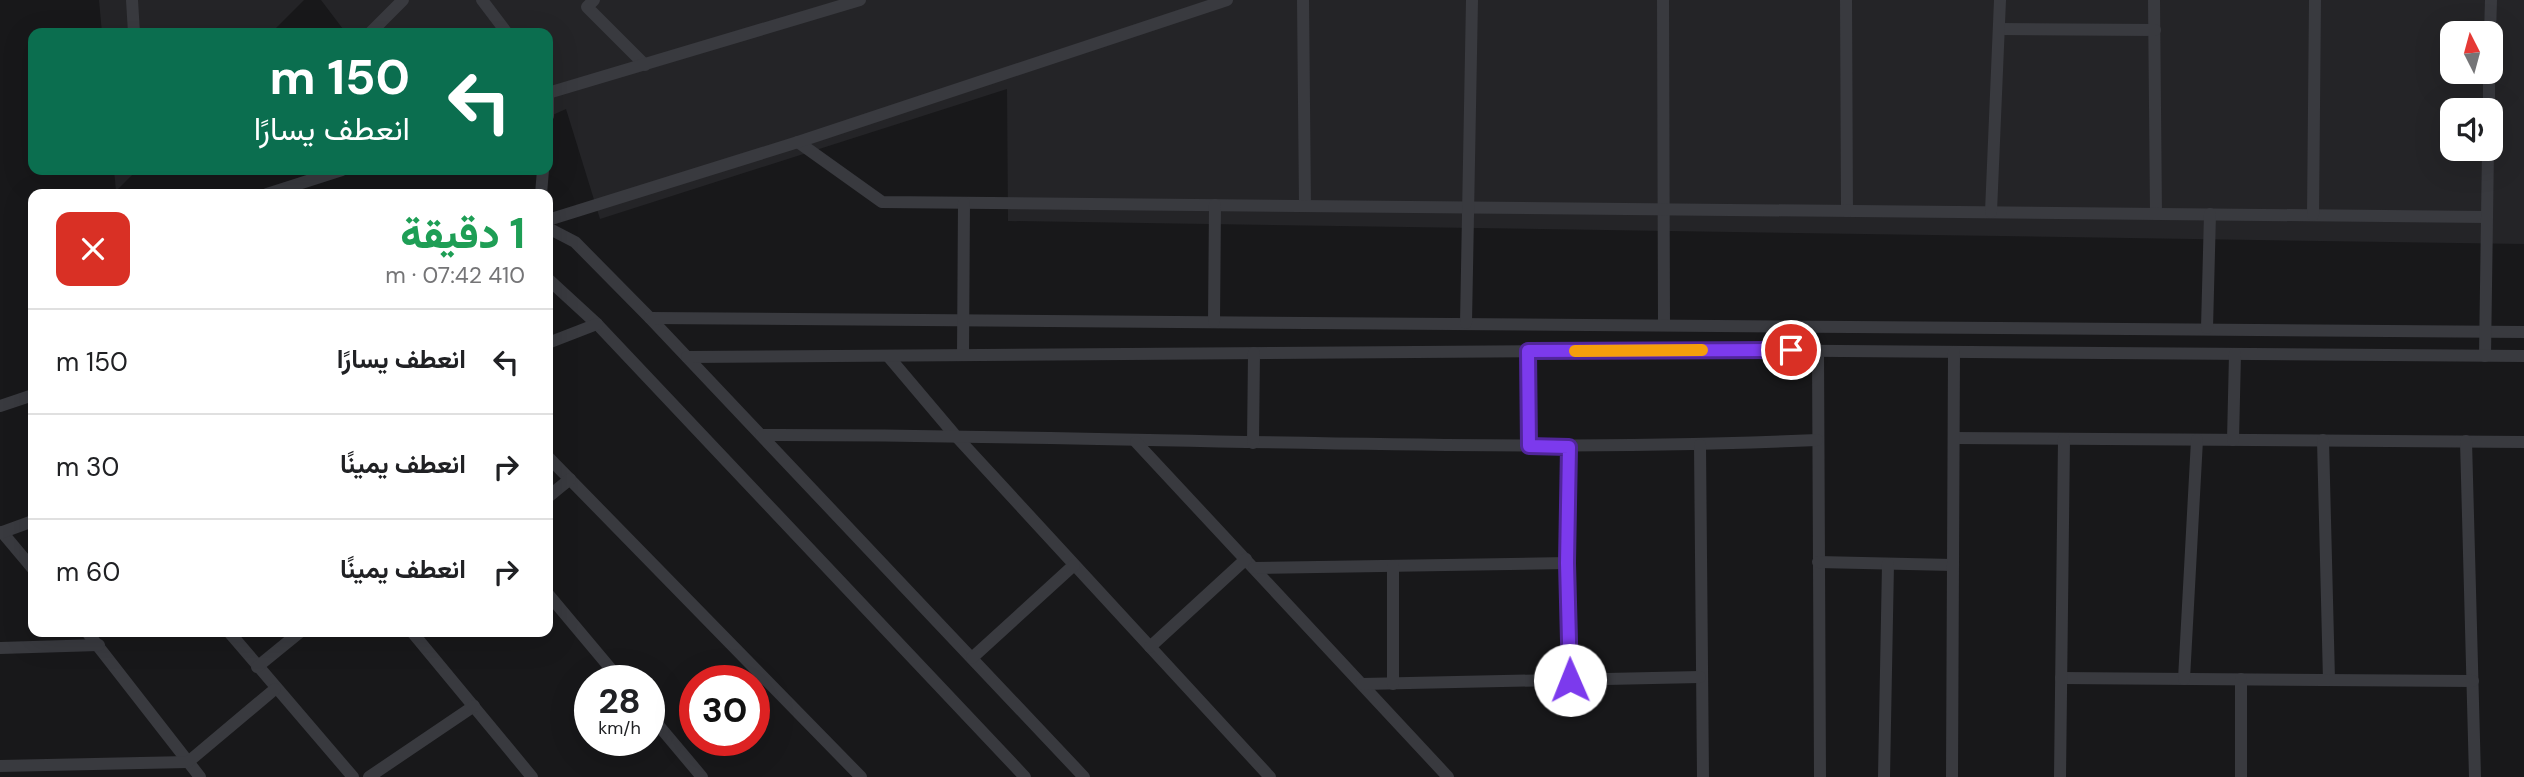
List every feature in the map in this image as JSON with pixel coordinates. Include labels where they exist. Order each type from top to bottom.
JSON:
[{"type":"street","points":[[132,0],[134,28]]},
{"type":"street","points":[[375,28],[403,0]]},
{"type":"street","points":[[482,0],[503,28]]},
{"type":"street","points":[[553,91],[857,0]]},
{"type":"street","points":[[553,218],[798,142],[1227,0]]},
{"type":"street","points":[[1303,0],[1305,206]]},
{"type":"street","points":[[1466,323],[1472,0]]},
{"type":"street","points":[[1663,0],[1664,325]]},
{"type":"street","points":[[1846,0],[1847,211]]},
{"type":"street","points":[[1992,212],[2000,0]]},
{"type":"street","points":[[2154,0],[2156,214]]},
{"type":"street","points":[[2313,215],[2315,0]]},
{"type":"street","points":[[2490,21],[2491,0]]},
{"type":"street","points":[[587,2],[645,65]]},
{"type":"street","points":[[1999,29],[2154,30]]},
{"type":"street","points":[[798,142],[882,202],[2487,217]]},
{"type":"street","points":[[2485,356],[2488,161]]},
{"type":"street","points":[[283,189],[326,175]]},
{"type":"street","points":[[963,355],[964,202]]},
{"type":"street","points":[[1214,321],[1215,205]]},
{"type":"street","points":[[2207,328],[2210,214]]},
{"type":"street","points":[[553,231],[575,242],[650,318],[1084,777]]},
{"type":"street","points":[[553,284],[597,324],[1025,777]]},
{"type":"street","points":[[650,318],[2524,332]]},
{"type":"street","points":[[553,341],[597,324]]},
{"type":"street","points":[[687,357],[1528,351],[2524,356]]},
{"type":"street","points":[[1528,351],[1529,446]]},
{"type":"street","points":[[1818,351],[1820,777]]},
{"type":"street","points":[[1952,777],[1954,352]]},
{"type":"street","points":[[1253,443],[1254,353]]},
{"type":"street","points":[[2233,440],[2235,354]]},
{"type":"street","points":[[888,356],[954,434],[1270,777]]},
{"type":"street","points":[[0,406],[28,397]]},
{"type":"street","points":[[761,435],[954,434],[1136,442],[1569,447],[1817,440]]},
{"type":"street","points":[[1954,438],[2524,442]]},
{"type":"street","points":[[2060,777],[2064,439]]},
{"type":"street","points":[[2184,679],[2197,440]]},
{"type":"street","points":[[2323,440],[2329,680]]},
{"type":"street","points":[[2466,441],[2475,777]]},
{"type":"street","points":[[1136,442],[1448,777]]},
{"type":"street","points":[[1700,445],[1703,777]]},
{"type":"street","points":[[1569,447],[1567,563],[1570,680]]},
{"type":"street","points":[[553,462],[861,777]]},
{"type":"street","points":[[553,494],[570,479]]},
{"type":"street","points":[[28,523],[1,532],[28,563]]},
{"type":"street","points":[[1818,562],[1953,565]]},
{"type":"street","points":[[1150,647],[1250,563],[1393,566],[1567,563]]},
{"type":"street","points":[[1884,777],[1888,564]]},
{"type":"street","points":[[972,658],[1074,565]]},
{"type":"street","points":[[1393,566],[1393,684]]},
{"type":"street","points":[[553,600],[608,665]]},
{"type":"street","points":[[92,637],[200,777]]},
{"type":"street","points":[[233,637],[353,777]]},
{"type":"street","points":[[257,667],[294,637]]},
{"type":"street","points":[[416,637],[532,777]]},
{"type":"street","points":[[0,648],[99,645]]},
{"type":"street","points":[[1362,684],[1700,677]]},
{"type":"street","points":[[2061,678],[2473,681]]},
{"type":"street","points":[[2241,679],[2241,777]]},
{"type":"street","points":[[0,766],[188,762],[275,689]]},
{"type":"street","points":[[369,777],[474,706]]},
{"type":"street","points":[[665,733],[702,777]]},
{"type":"shaded area","points":[[99,0],[304,0],[276,28],[102,28]]},
{"type":"shaded area","points":[[321,0],[2524,0],[2524,244],[1008,221],[1007,89],[600,219],[566,109],[553,115],[553,28],[342,28]]},
{"type":"shaded area","points":[[114,175],[132,175],[118,189],[116,189]]},
{"type":"slow traffic","points":[[1575,351],[1702,350]]},
{"type":"route","points":[[1570,680],[1567,563],[1569,447],[1529,446],[1528,351],[1791,350]]}]
